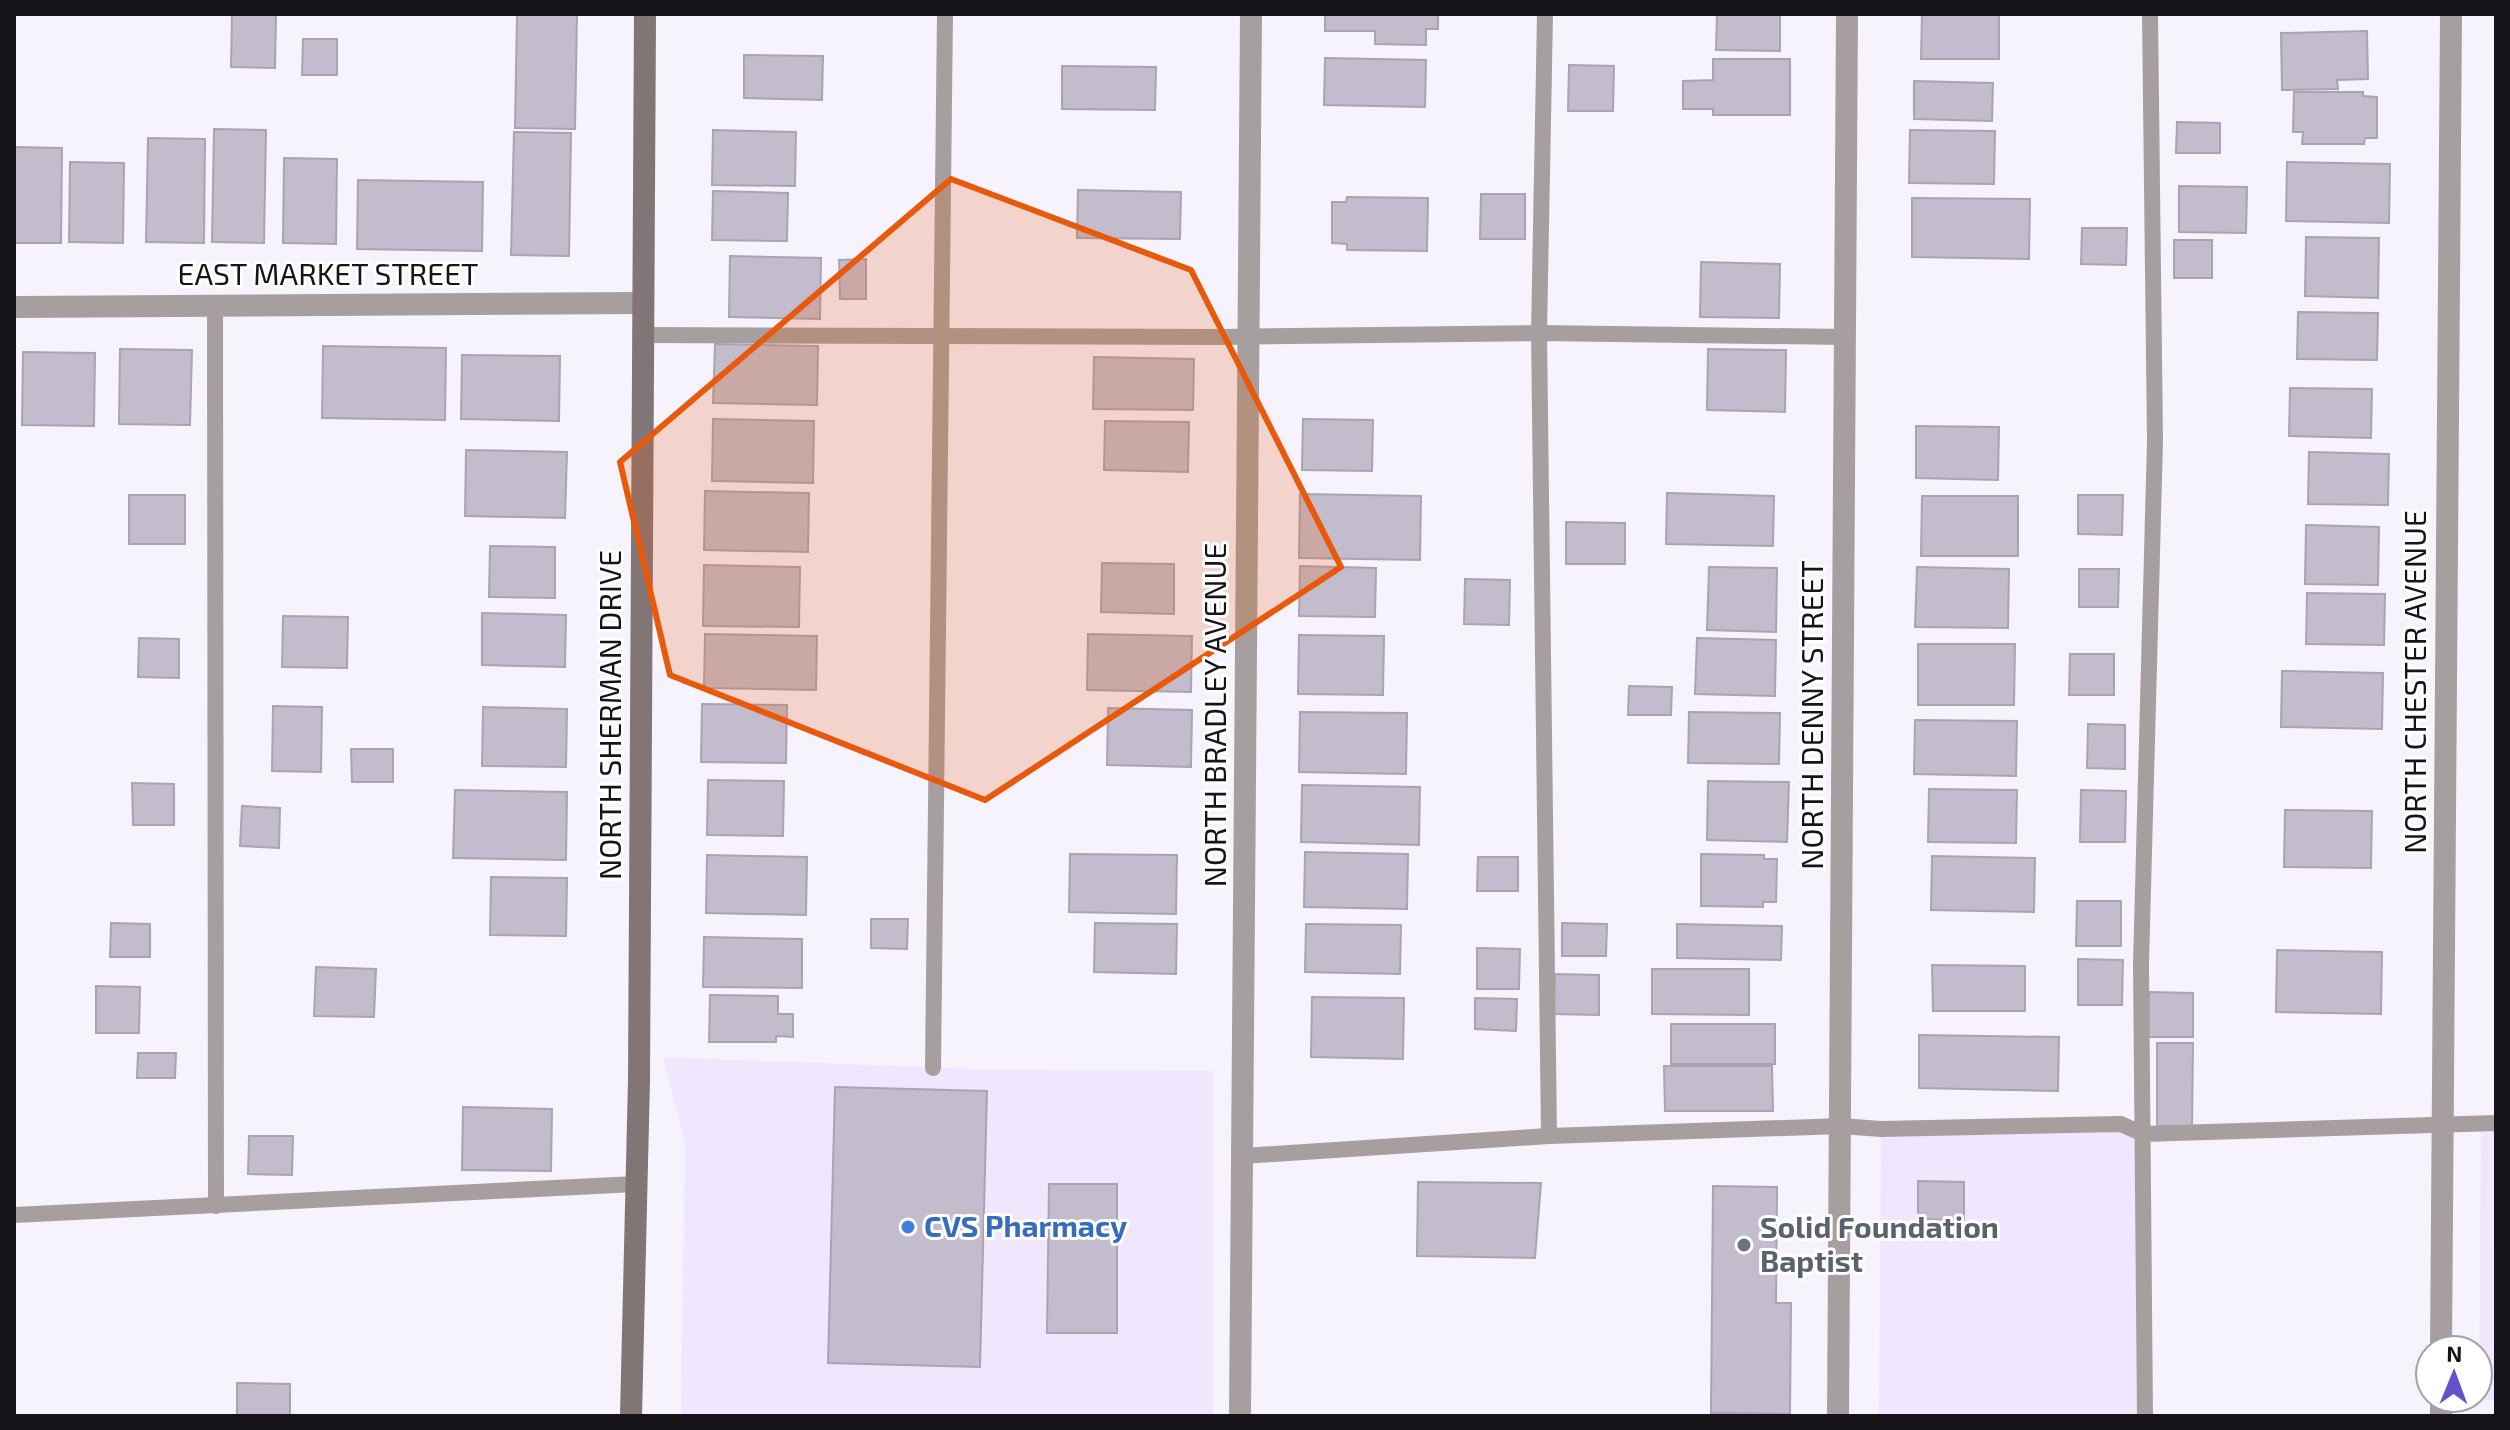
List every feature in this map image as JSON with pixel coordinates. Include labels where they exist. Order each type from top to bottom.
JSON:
[{"type":"main road","name":"NORTH SHERMAN DRIVE","points":[[631,1416],[636,1184],[645,14]]},
{"type":"street","name":"NORTH BRADLEY AVENUE","points":[[1240,1416],[1251,14]]},
{"type":"street","name":"NORTH DENNY STREET","points":[[1838,1416],[1847,14]]},
{"type":"street","name":"NORTH CHESTER AVENUE","points":[[2441,1334],[2451,14]]},
{"type":"street","name":"EAST MARKET STREET","points":[[14,307],[643,303]]},
{"type":"lane","points":[[933,1068],[945,14]]},
{"type":"lane","points":[[1545,14],[1539,333],[1549,1136]]},
{"type":"lane","points":[[2145,1416],[2141,964],[2155,441],[2150,14]]},
{"type":"lane","points":[[215,306],[216,1206]]},
{"type":"lane","points":[[643,335],[1539,333],[1845,337]]},
{"type":"lane","points":[[1243,1156],[1549,1136],[1841,1126],[1890,1129],[2121,1124],[2143,1134],[2496,1123]]},
{"type":"lane","points":[[14,1215],[636,1184]]},
{"type":"highlighted area","points":[[951,179],[1191,270],[1341,567],[985,800],[670,675],[620,462]]},
{"type":"shaded area","points":[[663,1057],[997,1070],[1213,1071],[1213,1416],[681,1416],[685,1143]]},
{"type":"shaded area","points":[[2496,1123],[2494,1400],[2494,1334],[2479,1334],[2481,1124]]},
{"type":"shaded area","points":[[2121,1124],[2143,1134],[2145,1416],[1879,1416],[1881,1129]]},
{"type":"building","points":[[232,14],[276,14],[275,68],[231,67]]},
{"type":"building","points":[[517,14],[577,14],[575,129],[515,128]]},
{"type":"building","points":[[1325,14],[1438,14],[1438,29],[1426,29],[1426,45],[1375,44],[1375,31],[1325,31]]},
{"type":"building","points":[[1717,14],[1780,14],[1780,51],[1716,50]]},
{"type":"building","points":[[1922,14],[1999,14],[1999,59],[1921,59]]},
{"type":"building","points":[[2367,31],[2368,79],[2337,80],[2338,89],[2282,90],[2281,33]]},
{"type":"building","points":[[303,39],[337,39],[337,75],[302,75]]},
{"type":"building","points":[[744,55],[823,56],[822,100],[744,98]]},
{"type":"building","points":[[1325,58],[1426,60],[1425,107],[1324,105]]},
{"type":"building","points":[[1713,59],[1790,59],[1790,115],[1713,115],[1713,109],[1683,109],[1683,81],[1713,80]]},
{"type":"building","points":[[1569,65],[1614,66],[1613,111],[1568,111]]},
{"type":"building","points":[[1062,66],[1156,67],[1155,110],[1062,109]]},
{"type":"building","points":[[1914,81],[1993,83],[1992,121],[1914,119]]},
{"type":"building","points":[[2294,92],[2363,92],[2363,96],[2377,97],[2377,138],[2365,138],[2364,144],[2302,144],[2303,132],[2293,132]]},
{"type":"building","points":[[2177,122],[2220,123],[2220,153],[2176,153]]},
{"type":"building","points":[[214,129],[266,130],[264,243],[212,242]]},
{"type":"building","points":[[713,130],[796,132],[795,186],[712,185]]},
{"type":"building","points":[[1910,130],[1995,131],[1994,184],[1909,183]]},
{"type":"building","points":[[514,132],[571,133],[569,256],[511,255]]},
{"type":"building","points":[[148,138],[205,139],[204,243],[146,242]]},
{"type":"building","points":[[14,147],[62,148],[61,243],[14,243]]},
{"type":"building","points":[[284,158],[337,159],[336,244],[283,243]]},
{"type":"building","points":[[70,162],[124,163],[123,243],[69,242]]},
{"type":"building","points":[[2287,162],[2390,164],[2389,223],[2286,221]]},
{"type":"building","points":[[358,180],[483,182],[482,251],[357,249]]},
{"type":"building","points":[[2179,186],[2247,187],[2246,233],[2179,232]]},
{"type":"building","points":[[1078,190],[1181,192],[1180,239],[1077,238]]},
{"type":"building","points":[[713,191],[788,193],[787,241],[712,240]]},
{"type":"building","points":[[1481,194],[1525,194],[1525,239],[1480,239]]},
{"type":"building","points":[[1347,197],[1428,198],[1427,251],[1347,250],[1347,244],[1332,243],[1332,202],[1346,202]]},
{"type":"building","points":[[1912,198],[2030,199],[2029,259],[1912,257]]},
{"type":"building","points":[[2082,228],[2127,228],[2126,265],[2081,264]]},
{"type":"building","points":[[2306,237],[2379,238],[2378,298],[2305,296]]},
{"type":"building","points":[[2174,240],[2212,240],[2212,278],[2174,278]]},
{"type":"building","points":[[730,256],[821,258],[820,319],[729,317]]},
{"type":"building","points":[[866,259],[866,299],[840,299],[839,260]]},
{"type":"building","points":[[1701,262],[1780,264],[1779,318],[1700,317]]},
{"type":"building","points":[[2298,312],[2378,313],[2377,360],[2297,359]]},
{"type":"building","points":[[715,344],[818,346],[817,405],[713,403]]},
{"type":"building","points":[[323,346],[446,348],[445,420],[322,418]]},
{"type":"building","points":[[120,349],[192,350],[190,425],[119,424]]},
{"type":"building","points":[[1708,349],[1786,350],[1785,412],[1707,410]]},
{"type":"building","points":[[23,352],[95,353],[94,426],[22,425]]},
{"type":"building","points":[[462,355],[560,356],[559,421],[461,419]]},
{"type":"building","points":[[1094,357],[1194,359],[1193,410],[1093,409]]},
{"type":"building","points":[[2290,388],[2372,389],[2371,438],[2289,436]]},
{"type":"building","points":[[713,419],[814,421],[813,483],[712,481]]},
{"type":"building","points":[[1303,419],[1373,420],[1372,471],[1302,470]]},
{"type":"building","points":[[1105,421],[1189,422],[1188,472],[1104,470]]},
{"type":"building","points":[[1916,426],[1999,427],[1998,480],[1916,478]]},
{"type":"building","points":[[466,450],[567,452],[565,518],[465,516]]},
{"type":"building","points":[[2309,452],[2389,454],[2388,505],[2308,504]]},
{"type":"building","points":[[705,491],[809,493],[808,552],[704,550]]},
{"type":"building","points":[[1667,493],[1774,496],[1773,546],[1666,544]]},
{"type":"building","points":[[1300,494],[1421,496],[1420,560],[1299,558]]},
{"type":"building","points":[[129,495],[185,495],[185,544],[129,544]]},
{"type":"building","points":[[2078,495],[2123,495],[2122,535],[2078,534]]},
{"type":"building","points":[[1922,496],[2018,496],[2018,556],[1921,556]]},
{"type":"building","points":[[1566,522],[1625,523],[1625,564],[1566,564]]},
{"type":"building","points":[[2306,525],[2379,527],[2378,585],[2305,584]]},
{"type":"building","points":[[490,546],[555,547],[555,598],[489,597]]},
{"type":"building","points":[[1102,563],[1174,564],[1174,614],[1101,612]]},
{"type":"building","points":[[704,565],[800,567],[799,627],[703,626]]},
{"type":"building","points":[[1300,566],[1376,568],[1375,617],[1299,616]]},
{"type":"building","points":[[1709,567],[1777,568],[1776,632],[1707,630]]},
{"type":"building","points":[[1917,567],[2009,569],[2008,628],[1915,627]]},
{"type":"building","points":[[2079,569],[2119,569],[2118,607],[2079,607]]},
{"type":"building","points":[[1465,579],[1510,580],[1509,625],[1464,624]]},
{"type":"building","points":[[2307,593],[2385,594],[2384,645],[2306,644]]},
{"type":"building","points":[[482,613],[566,615],[565,667],[482,665]]},
{"type":"building","points":[[283,616],[348,617],[347,668],[282,667]]},
{"type":"building","points":[[705,634],[817,636],[816,690],[704,688]]},
{"type":"building","points":[[1088,634],[1192,636],[1191,692],[1087,690]]},
{"type":"building","points":[[1299,635],[1384,636],[1383,695],[1298,694]]},
{"type":"building","points":[[139,638],[179,639],[179,678],[138,677]]},
{"type":"building","points":[[1697,638],[1776,640],[1775,696],[1695,694]]},
{"type":"building","points":[[1918,644],[2015,644],[2014,705],[1918,705]]},
{"type":"building","points":[[2070,654],[2114,654],[2114,695],[2069,695]]},
{"type":"building","points":[[2282,671],[2383,673],[2382,729],[2281,727]]},
{"type":"building","points":[[1629,686],[1672,687],[1671,715],[1628,715]]},
{"type":"building","points":[[702,704],[787,705],[786,763],[701,762]]},
{"type":"building","points":[[273,706],[322,707],[321,772],[272,771]]},
{"type":"building","points":[[483,707],[567,709],[566,767],[482,766]]},
{"type":"building","points":[[1108,708],[1192,710],[1191,767],[1107,765]]},
{"type":"building","points":[[1300,712],[1407,713],[1406,774],[1299,772]]},
{"type":"building","points":[[1689,712],[1780,713],[1779,764],[1688,763]]},
{"type":"building","points":[[1915,720],[2017,721],[2016,776],[1914,774]]},
{"type":"building","points":[[2088,724],[2125,725],[2125,769],[2087,768]]},
{"type":"building","points":[[351,749],[393,749],[393,782],[352,782]]},
{"type":"building","points":[[708,780],[784,781],[783,836],[707,835]]},
{"type":"building","points":[[1708,781],[1789,782],[1787,842],[1707,840]]},
{"type":"building","points":[[132,783],[174,784],[174,825],[133,825]]},
{"type":"building","points":[[1302,785],[1420,787],[1419,845],[1301,842]]},
{"type":"building","points":[[1929,789],[2017,790],[2016,843],[1928,842]]},
{"type":"building","points":[[455,790],[567,792],[566,860],[453,858]]},
{"type":"building","points":[[2081,790],[2126,791],[2125,842],[2080,842]]},
{"type":"building","points":[[242,806],[280,808],[279,848],[240,846]]},
{"type":"building","points":[[2285,810],[2372,811],[2371,868],[2284,867]]},
{"type":"building","points":[[1305,852],[1408,854],[1407,909],[1304,907]]},
{"type":"building","points":[[1070,854],[1177,855],[1176,914],[1069,912]]},
{"type":"building","points":[[1701,854],[1764,855],[1764,859],[1777,859],[1776,902],[1763,902],[1763,907],[1701,906]]},
{"type":"building","points":[[707,855],[807,857],[806,915],[706,913]]},
{"type":"building","points":[[1932,856],[2035,858],[2034,912],[1931,910]]},
{"type":"building","points":[[1478,857],[1518,857],[1518,891],[1477,891]]},
{"type":"building","points":[[491,877],[567,878],[566,936],[490,935]]},
{"type":"building","points":[[2077,901],[2121,901],[2121,946],[2076,946]]},
{"type":"building","points":[[871,919],[908,919],[907,949],[871,948]]},
{"type":"building","points":[[111,923],[150,924],[150,957],[110,957]]},
{"type":"building","points":[[1095,923],[1177,924],[1176,974],[1094,972]]},
{"type":"building","points":[[1562,923],[1607,924],[1606,956],[1562,956]]},
{"type":"building","points":[[1306,924],[1401,925],[1400,974],[1305,972]]},
{"type":"building","points":[[1677,924],[1782,926],[1781,960],[1677,958]]},
{"type":"building","points":[[704,937],[802,939],[802,988],[703,987]]},
{"type":"building","points":[[1477,948],[1520,949],[1519,989],[1477,989]]},
{"type":"building","points":[[2277,950],[2382,952],[2381,1014],[2276,1012]]},
{"type":"building","points":[[2078,959],[2123,960],[2122,1005],[2078,1005]]},
{"type":"building","points":[[1932,965],[2025,966],[2025,1011],[1933,1011]]},
{"type":"building","points":[[316,967],[376,969],[374,1017],[314,1016]]},
{"type":"building","points":[[1652,969],[1749,969],[1749,1015],[1652,1014]]},
{"type":"building","points":[[1555,974],[1599,975],[1599,1015],[1554,1014]]},
{"type":"building","points":[[96,986],[140,987],[139,1033],[96,1033]]},
{"type":"building","points":[[2149,992],[2193,993],[2193,1037],[2148,1037]]},
{"type":"building","points":[[710,995],[778,996],[778,1014],[793,1014],[793,1037],[776,1036],[776,1042],[709,1042]]},
{"type":"building","points":[[1312,997],[1404,998],[1403,1059],[1311,1057]]},
{"type":"building","points":[[1475,998],[1517,999],[1516,1031],[1475,1029]]},
{"type":"building","points":[[1671,1024],[1775,1024],[1775,1064],[1671,1064]]},
{"type":"building","points":[[1919,1035],[2059,1037],[2058,1091],[1919,1088]]},
{"type":"building","points":[[2157,1043],[2193,1043],[2192,1126],[2157,1126]]},
{"type":"building","points":[[138,1053],[176,1053],[175,1078],[137,1078]]},
{"type":"building","points":[[1664,1066],[1772,1066],[1773,1111],[1665,1111]]},
{"type":"building","name":"CVS Pharmacy","points":[[835,1087],[987,1091],[980,1367],[828,1363]]},
{"type":"building","points":[[463,1107],[552,1109],[551,1171],[462,1170]]},
{"type":"building","points":[[249,1136],[293,1136],[292,1175],[248,1174]]},
{"type":"building","points":[[1918,1181],[1964,1182],[1964,1220],[1918,1219]]},
{"type":"building","points":[[1418,1182],[1541,1183],[1535,1258],[1417,1256]]},
{"type":"building","points":[[1049,1184],[1117,1184],[1117,1333],[1047,1333]]},
{"type":"building","name":"Solid Foundation Baptist","points":[[1713,1186],[1777,1187],[1776,1303],[1791,1303],[1790,1414],[1711,1413]]},
{"type":"building","points":[[237,1383],[290,1384],[290,1416],[237,1416]]},
{"type":"place","name":"CVS Pharmacy","points":[[908,1227]]},
{"type":"place","name":"Solid Foundation Baptist","points":[[1744,1245]]}]
